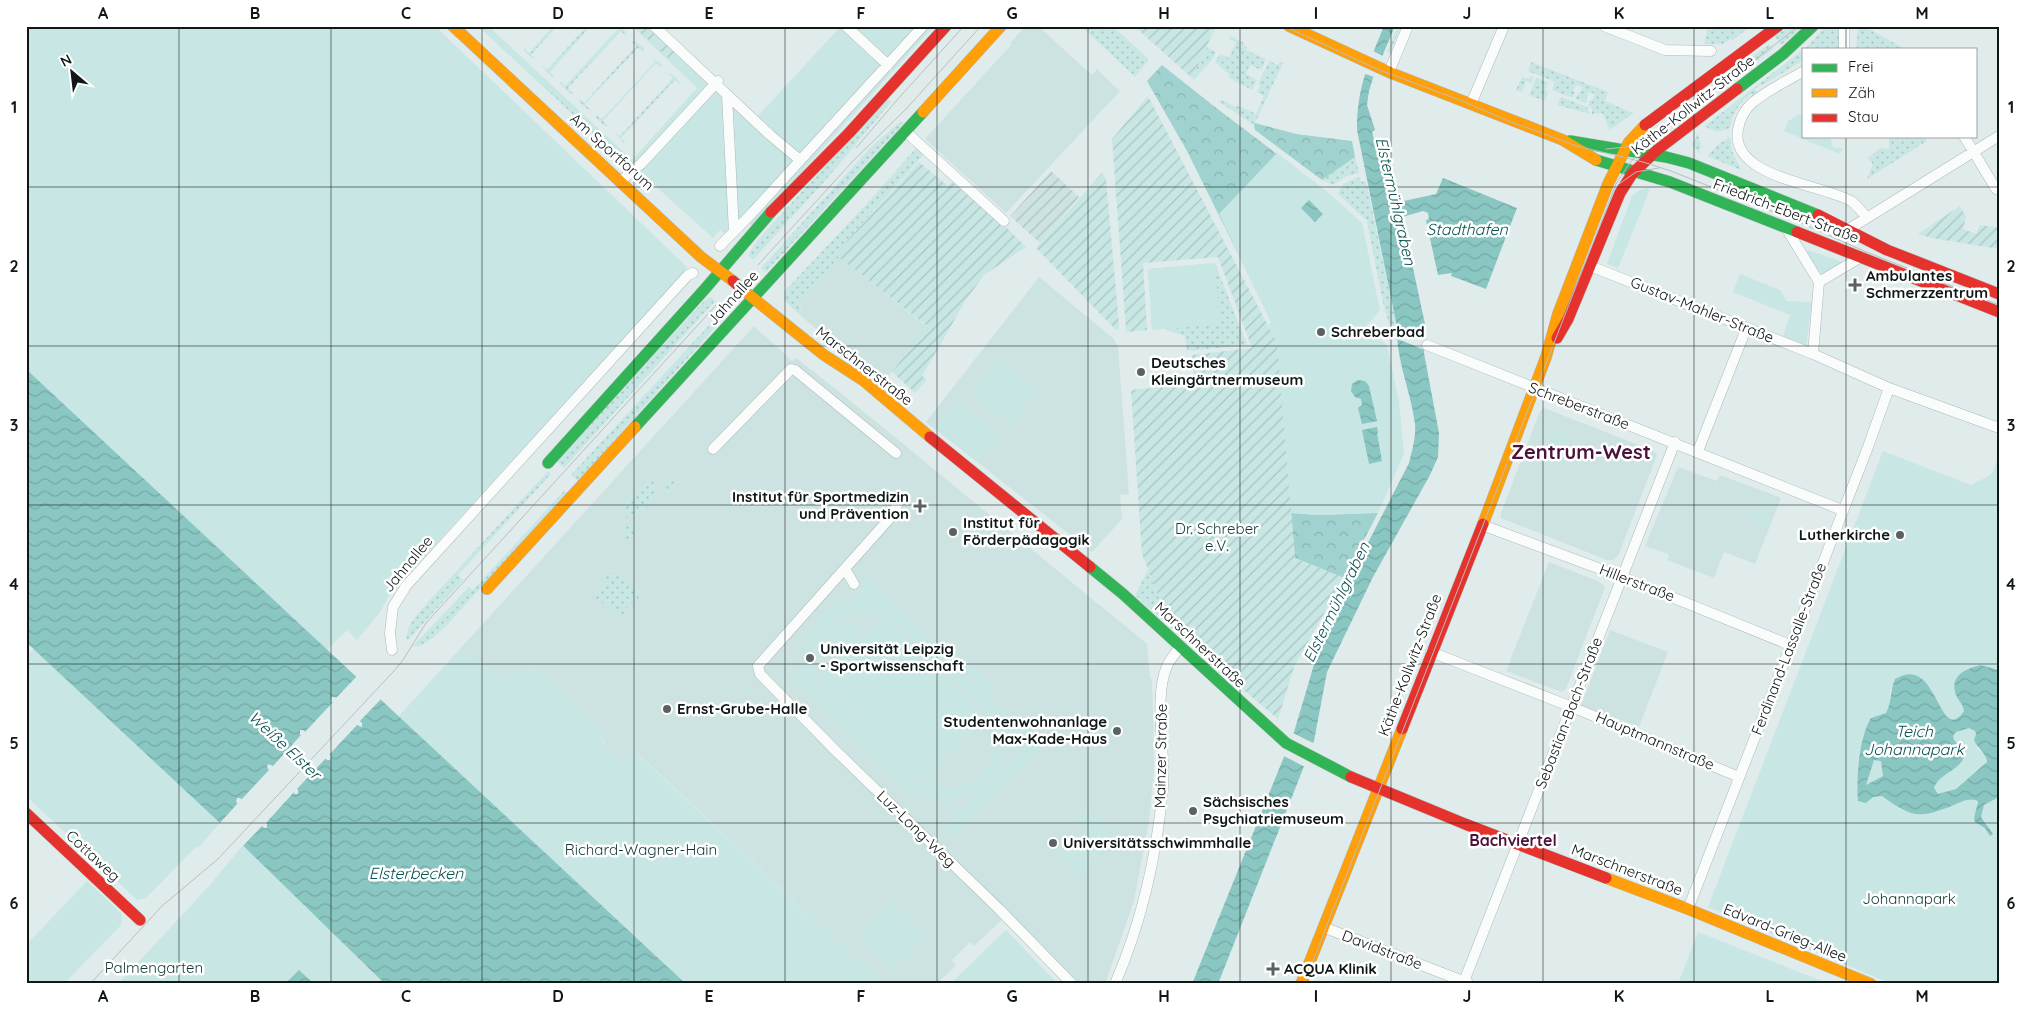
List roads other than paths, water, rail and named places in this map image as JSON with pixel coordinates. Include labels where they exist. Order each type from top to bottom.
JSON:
[{"type":"main road","name":"Am Sportforum","points":[[453,26],[701,257],[753,298]]},
{"type":"main road","name":"Jahnallee","points":[[548,463],[704,290],[748,237],[834,148],[946,26]]},
{"type":"main road","name":"Jahnallee","points":[[487,589],[1001,26]]},
{"type":"main road","name":"Friedrich-Ebert-Straße","points":[[1289,26],[1379,67],[1563,140],[1588,156],[1670,182],[1999,312]]},
{"type":"main road","name":"Käthe-Kollwitz-Straße","points":[[1301,984],[1482,525],[1546,357],[1558,314],[1616,166],[1634,136],[1646,124],[1778,26]]},
{"type":"main road","name":"Käthe-Kollwitz-Straße","points":[[1546,357],[1568,319],[1622,190],[1634,171],[1651,155],[1782,54],[1813,26]]},
{"type":"main road","name":"Friedrich-Ebert-Straße","points":[[1563,140],[1689,163],[1812,212],[1888,250],[1999,294]]},
{"type":"main road","name":"Marschnerstraße","points":[[753,298],[824,355],[864,382],[947,452],[1123,594],[1286,743],[1354,779],[1378,789],[1688,909]]},
{"type":"main road","name":"Cottaweg","points":[[26,813],[140,920]]},
{"type":"main road","name":"Edvard-Grieg-Allee","points":[[1688,909],[1871,984]]},
{"type":"street","points":[[654,26],[717,83],[770,136],[800,160]]},
{"type":"street","points":[[846,26],[888,65]]},
{"type":"street","points":[[720,246],[923,26]]},
{"type":"street","points":[[1379,67],[1408,26]]},
{"type":"street","points":[[1471,104],[1504,26]]},
{"type":"street","points":[[1604,26],[1664,50],[1711,51]]},
{"type":"street","points":[[1844,26],[1844,48]]},
{"type":"street","name":"Friedrich-Ebert-Straße","points":[[1802,72],[1752,103],[1742,116],[1737,133],[1745,156],[1753,164],[1808,187],[1851,202],[1867,218]]},
{"type":"street","points":[[621,182],[631,171],[642,164],[717,83]]},
{"type":"street","points":[[727,95],[734,232]]},
{"type":"street","points":[[905,131],[1004,220]]},
{"type":"street","points":[[1849,229],[1999,136]]},
{"type":"street","points":[[1965,138],[1996,188],[1999,189]]},
{"type":"street","points":[[1786,228],[1819,282],[1813,354]]},
{"type":"street","points":[[1819,282],[1861,257]]},
{"type":"street","name":"Gustav-Mahler-Straße","points":[[1590,266],[1813,354],[1889,388],[1999,428]]},
{"type":"street","name":"Jahnallee","points":[[392,650],[390,633],[392,607],[406,586],[456,532],[641,321],[688,275],[694,273]]},
{"type":"street","points":[[1698,451],[1746,329]]},
{"type":"street","name":"Schreberstraße","points":[[1427,345],[1534,389],[1698,451],[1842,510]]},
{"type":"street","points":[[713,449],[791,369],[795,370],[896,453]]},
{"type":"street","name":"Ferdinand-Lassalle-Straße","points":[[1688,909],[1868,447],[1889,388]]},
{"type":"street","name":"Sebastian-Bach-Straße","points":[[1465,983],[1675,442]]},
{"type":"street","points":[[854,584],[844,570],[890,518],[896,505]]},
{"type":"street","name":"Jahnallee","points":[[447,524],[456,532]]},
{"type":"street","name":"Hillerstraße","points":[[1482,525],[1622,577],[1790,645]]},
{"type":"street","name":"Luz-Long-Weg","points":[[844,570],[758,666],[760,674],[836,751],[1000,910],[1072,984]]},
{"type":"street","name":"Mainzer Straße","points":[[1115,984],[1126,960],[1143,906],[1153,861],[1163,786],[1162,686],[1168,665],[1180,647]]},
{"type":"street","name":"Hauptmannstraße","points":[[1431,652],[1572,707],[1739,777]]},
{"type":"street","name":"Davidstraße","points":[[1323,927],[1465,983]]},
{"type":"water","points":[[1384,26],[1395,26],[1373,78],[1367,105],[1375,130],[1372,132],[1383,174],[1387,177],[1393,176],[1399,202],[1436,194],[1443,178],[1517,208],[1486,289],[1451,276],[1452,273],[1438,275],[1426,220],[1429,219],[1428,213],[1423,211],[1402,217],[1425,324],[1424,353],[1439,433],[1438,457],[1430,475],[1373,577],[1327,672],[1314,741],[1218,984],[1192,984],[1294,732],[1313,668],[1319,638],[1409,463],[1414,444],[1415,424],[1413,412],[1401,364],[1397,327],[1357,130],[1361,88]]},
{"type":"water","points":[[1309,200],[1323,214],[1315,222],[1301,208]]},
{"type":"water","name":"Elsterbecken","points":[[26,369],[686,984],[385,984],[220,823],[26,642]],"holes":[[[332,697],[335,697],[362,723],[362,727],[331,701]],[[300,730],[303,730],[331,756],[330,760],[327,760],[300,734]],[[269,764],[298,790],[298,794],[295,794],[267,766]],[[237,798],[240,798],[267,824],[267,828],[264,828],[236,802]]]},
{"type":"water","points":[[1358,380],[1365,381],[1369,386],[1377,421],[1362,424],[1358,408],[1362,405],[1361,399],[1355,397],[1351,391],[1352,384]]},
{"type":"water","points":[[1377,427],[1382,461],[1369,464],[1362,430]]},
{"type":"water","name":"Teich Johannapark","points":[[1980,665],[1999,670],[1999,797],[1984,805],[1981,817],[1993,834],[1990,836],[1985,828],[1975,822],[1974,818],[1978,802],[1976,800],[1965,801],[1942,810],[1924,814],[1916,814],[1901,809],[1882,796],[1873,797],[1866,803],[1858,801],[1858,770],[1861,747],[1867,726],[1871,718],[1886,713],[1895,679],[1910,674],[1921,678],[1929,687],[1948,718],[1955,719],[1964,711],[1955,692],[1955,681],[1965,671]],"holes":[[[1969,728],[1975,731],[1974,740],[1987,762],[1956,789],[1938,794],[1934,788],[1937,783],[1963,760],[1965,754],[1953,736],[1956,732]],[[1874,760],[1881,761],[1883,776],[1866,785]]]},
{"type":"water","points":[[299,970],[313,984],[290,984],[288,981]]},
{"type":"tram line","points":[[856,148],[964,26]]},
{"type":"tram line","points":[[758,265],[853,161],[906,109],[981,26]]},
{"type":"tram line","points":[[1284,26],[1377,69],[1506,120],[1577,146],[1643,162],[1671,171],[1999,305]]},
{"type":"tram line","points":[[1304,984],[1616,184],[1629,164],[1648,142],[1799,26]]},
{"type":"tram line","points":[[1606,149],[1626,147],[1650,135]]},
{"type":"tram line","points":[[1619,184],[1636,172],[1659,168]]},
{"type":"tram line","points":[[90,984],[162,906],[218,859],[393,672],[403,660],[426,623],[718,303]]},
{"type":"place","name":"Ambulantes Schmerzzentrum","points":[[1855,285]]},
{"type":"place","name":"Schreberbad","points":[[1321,332]]},
{"type":"place","name":"Deutsches Kleingärtnermuseum","points":[[1141,372]]},
{"type":"place","name":"Institut für Sportmedizin und Prävention","points":[[920,506]]},
{"type":"place","name":"Institut für Förderpädagogik","points":[[953,532]]},
{"type":"place","name":"Lutherkirche","points":[[1900,535]]},
{"type":"place","name":"Universität Leipzig - Sportwissenschaft","points":[[810,658]]},
{"type":"place","name":"Ernst-Grube-Halle","points":[[667,709]]},
{"type":"place","name":"Studentenwohnanlage Max-Kade-Haus","points":[[1117,731]]},
{"type":"place","name":"Sächsisches Psychiatriemuseum","points":[[1193,811]]},
{"type":"place","name":"Universitätsschwimmhalle","points":[[1053,843]]},
{"type":"place","name":"ACQUA Klinik","points":[[1273,969]]},
{"type":"district","name":"Zentrum-West","points":[[1581,452]]},
{"type":"district","name":"Bachviertel","points":[[1513,840]]},
{"type":"water label","name":"Elstermühlgraben","points":[[1396,201]]},
{"type":"water label","name":"Stadthafen","points":[[1467,229]]},
{"type":"water label","name":"Elstermühlgraben","points":[[1336,602]]},
{"type":"water label","name":"Weiße Elster","points":[[285,745]]},
{"type":"park label","name":"Dr. Schreber e.V.","points":[[1217,538]]},
{"type":"park label","name":"Richard-Wagner-Hain","points":[[641,850]]},
{"type":"park label","name":"Johannapark","points":[[1909,899]]},
{"type":"park label","name":"Palmengarten","points":[[154,968]]}]
